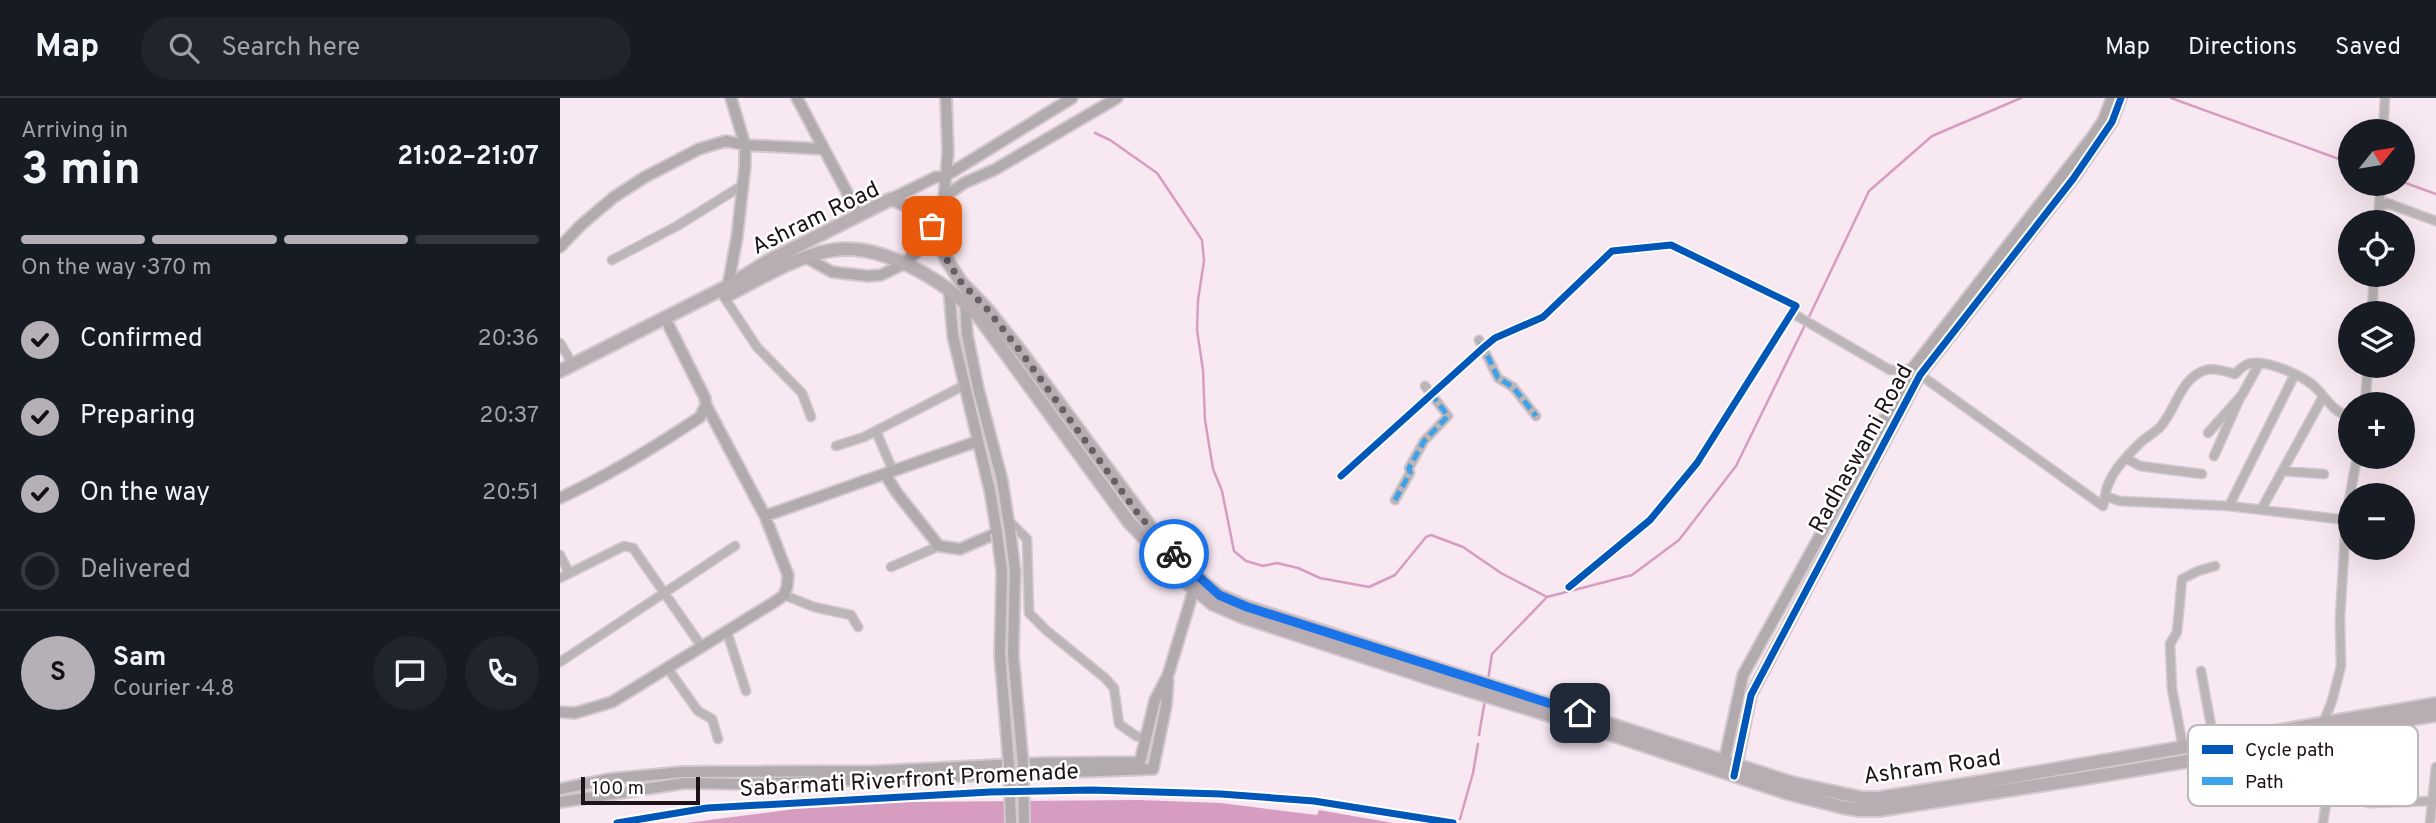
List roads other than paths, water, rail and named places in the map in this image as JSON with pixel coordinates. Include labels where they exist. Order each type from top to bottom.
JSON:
[{"type":"main road","name":"Ashram Road","points":[[560,380],[668,326],[726,292],[768,261],[891,199],[909,206],[932,226],[948,262],[961,282],[987,309],[1021,352],[1139,515],[1197,584]]},
{"type":"main road","name":"Ashram Road","points":[[560,371],[793,262],[829,250],[854,249],[904,264],[949,289],[965,303],[1009,358],[1129,522],[1197,584],[1247,607],[1729,769],[1792,783],[1879,810],[2188,761]]},
{"type":"main road","name":"Ashram Road","points":[[2340,725],[2436,704]]},
{"type":"main road","name":"Ashram Road","points":[[2351,725],[2436,715]]},
{"type":"main road","name":"Ashram Road","points":[[1861,804],[1893,796],[2188,746]]},
{"type":"street","points":[[732,98],[745,145],[737,237],[726,292],[757,347],[802,393],[811,417]]},
{"type":"street","points":[[797,98],[859,215]]},
{"type":"street","points":[[939,98],[942,152],[940,177],[944,197]]},
{"type":"street","points":[[940,177],[948,152],[946,98]]},
{"type":"street","points":[[891,199],[940,177],[1072,98]]},
{"type":"street","points":[[807,258],[832,272],[868,276],[881,275],[904,264],[921,248],[944,197],[964,183],[994,170],[1117,98]]},
{"type":"street","name":"Radhaswami Road","points":[[1729,769],[1743,676],[1916,372],[2092,137],[2103,121],[2112,98]]},
{"type":"street","name":"Radhaswami Road","points":[[1916,372],[2073,179],[2112,122],[2120,98]]},
{"type":"street","points":[[2384,119],[2385,98]]},
{"type":"street","points":[[560,247],[580,225],[614,197],[645,177],[699,149],[726,141],[745,145],[824,149]]},
{"type":"street","points":[[612,260],[677,226],[743,185]]},
{"type":"street","points":[[2379,210],[2380,196]]},
{"type":"street","points":[[2379,207],[2387,203],[2436,221]]},
{"type":"street","points":[[1341,476],[1432,395],[1481,343],[1543,317],[1612,251],[1671,245],[1796,306],[1698,463],[1650,520],[1569,587]]},
{"type":"street","points":[[961,282],[970,348],[1002,480],[1015,571],[1013,655],[1023,764],[1024,823]]},
{"type":"street","points":[[949,289],[953,336],[990,491],[1002,572],[1000,655],[1009,765],[1010,823]]},
{"type":"street","points":[[1792,313],[1891,370],[1916,372],[2103,506],[2107,483],[2140,443],[2161,426],[2185,386],[2201,371],[2211,369],[2235,373],[2248,363],[2289,371],[2316,387],[2338,414]]},
{"type":"street","points":[[560,712],[575,713],[611,702],[727,632],[784,594],[788,587],[788,575],[765,516],[668,326]]},
{"type":"street","points":[[560,343],[573,365]]},
{"type":"street","points":[[1481,343],[1498,378],[1513,387],[1536,416]]},
{"type":"street","points":[[2214,456],[2259,364]]},
{"type":"street","points":[[2229,506],[2295,374]]},
{"type":"street","points":[[836,446],[864,438],[963,386]]},
{"type":"street","points":[[1395,500],[1424,442],[1448,416],[1425,386]]},
{"type":"street","points":[[2208,433],[2242,395]]},
{"type":"street","points":[[2261,510],[2323,397]]},
{"type":"street","points":[[560,498],[658,444],[700,417],[706,405]]},
{"type":"street","points":[[876,431],[897,493],[939,546]]},
{"type":"street","points":[[765,516],[978,442]]},
{"type":"street","points":[[2127,459],[2140,466],[2202,474]]},
{"type":"street","points":[[2283,471],[2324,474]]},
{"type":"street","points":[[2105,496],[2120,501],[2229,506],[2338,519]]},
{"type":"street","points":[[1009,526],[1027,539],[1029,613],[1105,678],[1114,688],[1119,724],[1136,736],[1146,738]]},
{"type":"street","points":[[891,567],[939,546],[960,549],[997,533]]},
{"type":"street","points":[[560,578],[628,546],[633,548],[702,647]]},
{"type":"street","points":[[560,662],[735,546]]},
{"type":"street","points":[[560,555],[569,573]]},
{"type":"street","points":[[2327,725],[2341,666],[2340,618],[2344,560]]},
{"type":"street","points":[[2183,747],[2172,689],[2170,644],[2177,632],[2182,579],[2215,566]]},
{"type":"street","points":[[560,789],[608,779],[683,772],[877,771],[1041,763],[1140,762],[1155,700],[1168,675],[1197,584]]},
{"type":"street","points":[[784,594],[814,607],[851,615],[858,627]]},
{"type":"street","points":[[727,632],[746,691]]},
{"type":"street","points":[[668,668],[698,711],[712,719],[718,739]]},
{"type":"street","points":[[2201,671],[2211,725]]},
{"type":"street","points":[[560,802],[685,783],[746,784],[1153,769],[1166,706],[1168,675]]},
{"type":"street","points":[[2430,823],[2436,766]]},
{"type":"street","points":[[2418,801],[2432,801]]},
{"type":"waterway","points":[[1808,319],[1869,191],[1932,136],[2021,98]]},
{"type":"waterway","points":[[2171,98],[2338,159]]},
{"type":"waterway","points":[[1095,133],[1110,140],[1157,173],[1202,240],[1204,261],[1197,330],[1203,370],[1205,420],[1213,469],[1222,491],[1234,551],[1246,561],[1263,566],[1277,563],[1298,568],[1320,578],[1369,587],[1395,575],[1426,537],[1431,535],[1463,547],[1501,573],[1547,597]]},
{"type":"waterway","points":[[2415,186],[2436,194]]},
{"type":"waterway","points":[[1488,680],[1492,654],[1547,597],[1632,575],[1679,540],[1736,466],[1805,325]]},
{"type":"waterway","points":[[1479,735],[1485,700]]},
{"type":"waterway","points":[[1460,819],[1478,744]]}]
